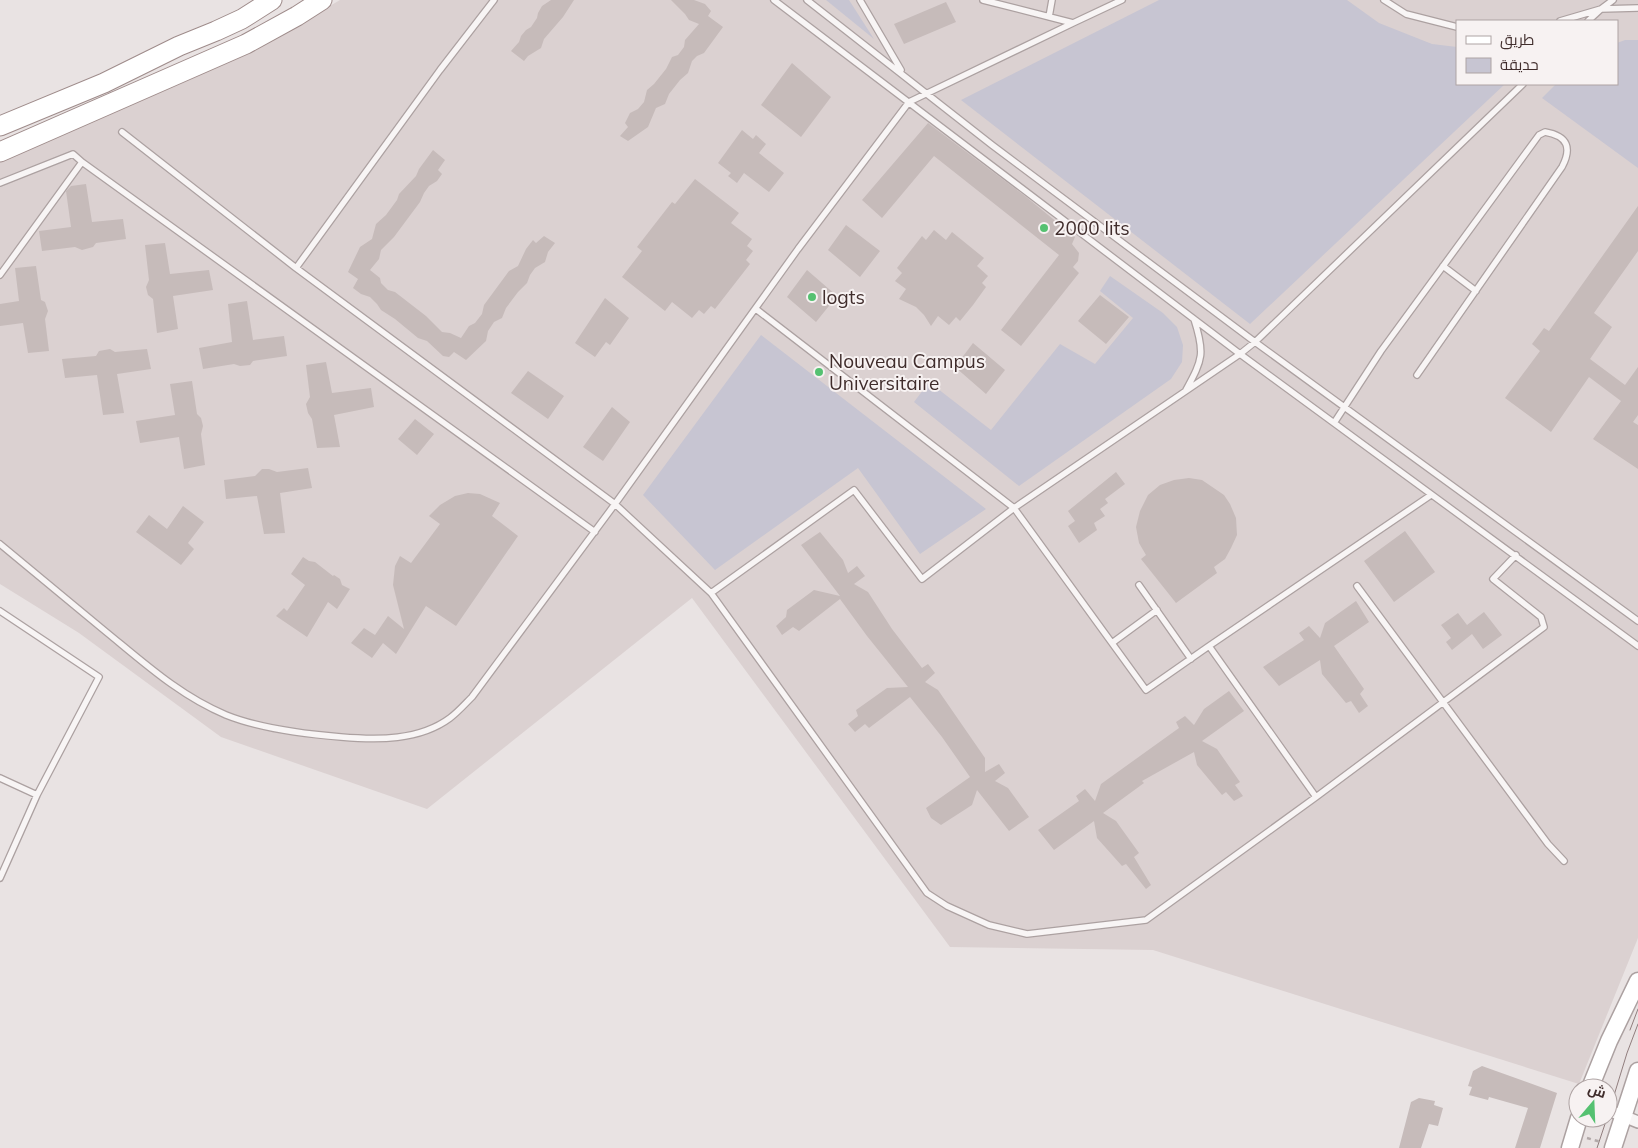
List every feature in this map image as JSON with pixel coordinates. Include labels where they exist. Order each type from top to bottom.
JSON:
[{"type":"highway","points":[[0,126],[104,83],[179,46],[242,19],[272,0]]},
{"type":"highway","points":[[0,152],[246,44],[322,0]]},
{"type":"main road","points":[[1594,1078],[1609,1041],[1638,981]]},
{"type":"main road","points":[[1609,1146],[1623,1116],[1638,1071]]},
{"type":"main road","points":[[1577,1145],[1578,1128]]},
{"type":"lane","points":[[296,268],[440,70],[494,0]]},
{"type":"lane","points":[[774,0],[1240,354],[1638,646]]},
{"type":"lane","points":[[807,0],[1000,151],[1255,342],[1638,621]]},
{"type":"lane","points":[[860,0],[903,74]]},
{"type":"lane","points":[[983,0],[1073,24]]},
{"type":"lane","points":[[1049,17],[1052,0]]},
{"type":"lane","points":[[0,544],[156,673],[195,700],[226,715],[254,724],[327,736],[368,739],[412,735],[430,729],[450,718],[472,697],[595,532],[798,249],[909,102],[1122,0]]},
{"type":"lane","points":[[1384,0],[1406,14],[1456,27]]},
{"type":"lane","points":[[1589,20],[1601,8],[1613,0]]},
{"type":"lane","points":[[1563,20],[1601,8],[1638,8]]},
{"type":"lane","points":[[711,593],[854,490],[922,579],[1014,508],[1255,342],[1522,85]]},
{"type":"lane","points":[[122,132],[296,268],[615,504],[711,593],[927,892],[947,906],[989,925],[1027,934],[1146,920],[1316,797],[1544,626],[1541,617],[1493,579],[1516,555]]},
{"type":"lane","points":[[1334,423],[1381,351],[1539,135],[1545,132],[1563,139],[1568,148],[1562,167],[1417,375]]},
{"type":"lane","points":[[0,182],[73,154],[595,532]]},
{"type":"lane","points":[[0,275],[82,162]]},
{"type":"lane","points":[[1443,266],[1476,291]]},
{"type":"lane","points":[[756,309],[1014,508],[1146,690],[1431,495]]},
{"type":"lane","points":[[1186,391],[1197,370],[1202,354],[1200,337],[1194,319]]},
{"type":"lane","points":[[1139,585],[1191,659]]},
{"type":"lane","points":[[1357,586],[1548,844],[1564,861]]},
{"type":"lane","points":[[1112,643],[1157,610]]},
{"type":"lane","points":[[0,612],[99,677],[37,795],[0,878]]},
{"type":"lane","points":[[1209,646],[1316,797]]},
{"type":"lane","points":[[0,778],[37,795]]},
{"type":"path","points":[[1577,1145],[1585,1137],[1609,1146]]},
{"type":"shaded area","name":"Nouveau Campus Universitaire","points":[[340,0],[1638,0],[1638,938],[1581,1078],[1568,1078],[1568,1081],[1153,950],[950,947],[692,598],[427,809],[221,737],[79,633],[0,584],[0,161],[187,81],[269,42]]},
{"type":"green space","points":[[826,0],[849,0],[874,39]]},
{"type":"green space","points":[[1159,0],[1347,0],[1379,23],[1432,44],[1456,47],[1456,85],[1504,85],[1250,324],[961,100]]},
{"type":"green space","points":[[1625,40],[1638,40],[1638,168],[1542,98],[1555,85],[1618,85],[1618,43]]},
{"type":"green space","points":[[1110,276],[1163,313],[1177,327],[1183,345],[1182,362],[1171,379],[1019,486],[914,402],[929,382],[991,430],[1060,344],[1095,364],[1133,318],[1100,291]]},
{"type":"green space","points":[[761,335],[986,509],[920,554],[858,468],[715,570],[643,495]]},
{"type":"building","points":[[551,0],[574,0],[563,17],[544,39],[541,48],[528,56],[524,61],[511,51],[526,30],[531,27],[542,6]]},
{"type":"building","points":[[671,0],[694,0],[705,4],[711,11],[708,16],[723,27],[704,53],[692,61],[688,73],[669,94],[665,104],[656,108],[648,127],[628,141],[620,136],[628,127],[625,123],[630,113],[638,109],[644,102],[647,90],[666,69],[672,57],[678,55],[684,47],[685,40],[699,24],[689,20]]},
{"type":"building","points":[[946,2],[956,22],[904,44],[894,24]]},
{"type":"building","points":[[792,63],[831,97],[801,137],[761,105]]},
{"type":"building","name":"2000 lits","points":[[928,123],[1025,196],[1075,237],[1072,244],[1079,253],[1078,261],[1073,267],[1079,273],[1021,346],[1001,330],[1059,255],[934,156],[882,218],[862,200]]},
{"type":"building","points":[[742,130],[753,139],[756,135],[766,144],[759,153],[784,173],[769,192],[744,173],[737,183],[728,176],[731,173],[718,163]]},
{"type":"building","points":[[433,150],[445,160],[438,170],[442,174],[437,181],[429,186],[420,202],[394,237],[381,250],[379,259],[370,270],[380,278],[381,283],[388,290],[395,292],[426,316],[442,332],[461,338],[469,326],[475,323],[482,314],[484,305],[509,271],[518,266],[526,249],[533,240],[536,243],[544,236],[555,243],[548,252],[545,262],[535,268],[527,283],[506,308],[502,318],[494,322],[488,331],[486,341],[466,360],[454,352],[449,357],[443,356],[427,341],[418,338],[381,310],[370,297],[361,294],[353,288],[358,279],[348,272],[360,247],[372,239],[376,224],[386,215],[399,194],[416,176]]},
{"type":"building","points":[[695,179],[739,213],[731,223],[752,239],[747,246],[753,251],[746,260],[750,264],[715,309],[711,306],[704,314],[699,310],[692,318],[672,302],[665,311],[622,277],[642,251],[637,247],[672,202],[675,204]]},
{"type":"building","points":[[86,184],[92,222],[123,219],[126,239],[96,243],[93,247],[82,250],[75,247],[42,251],[39,231],[71,227],[66,191],[71,186]]},
{"type":"building","points":[[1638,206],[1638,251],[1594,313],[1612,327],[1590,359],[1625,385],[1638,367],[1638,415],[1633,422],[1638,425],[1638,469],[1593,439],[1621,401],[1589,377],[1551,432],[1505,398],[1540,351],[1532,344],[1544,328],[1549,331]]},
{"type":"building","points":[[846,225],[880,251],[860,277],[828,250]]},
{"type":"building","points":[[934,230],[946,240],[952,232],[984,258],[977,266],[988,276],[982,283],[986,287],[973,305],[960,321],[956,317],[949,325],[938,316],[931,326],[916,307],[899,299],[906,289],[895,281],[902,273],[897,268],[922,236],[926,240]]},
{"type":"building","points":[[165,243],[170,274],[209,270],[213,290],[173,296],[178,329],[157,333],[153,299],[148,295],[146,287],[149,280],[145,245]]},
{"type":"building","points":[[36,266],[41,300],[45,302],[48,311],[45,319],[49,351],[28,353],[23,323],[0,326],[0,304],[19,301],[15,268]]},
{"type":"building","name":"logts","points":[[807,270],[837,296],[816,322],[787,297]]},
{"type":"building","points":[[1100,295],[1129,317],[1106,344],[1078,321]]},
{"type":"building","points":[[605,298],[629,318],[610,345],[606,342],[595,357],[575,343]]},
{"type":"building","points":[[247,301],[253,340],[284,336],[287,356],[253,361],[250,365],[240,366],[234,364],[203,369],[199,348],[232,342],[228,304]]},
{"type":"building","points":[[973,343],[1005,370],[986,394],[955,367]]},
{"type":"building","points":[[110,349],[115,352],[147,349],[151,369],[117,374],[124,413],[103,415],[97,375],[65,378],[62,359],[96,356],[99,351]]},
{"type":"building","points":[[326,362],[332,393],[371,388],[374,407],[334,415],[340,447],[317,448],[312,419],[306,404],[310,397],[306,365]]},
{"type":"building","points":[[528,371],[564,396],[548,419],[511,393]]},
{"type":"building","points":[[192,381],[197,414],[201,418],[203,426],[201,434],[205,465],[184,469],[179,437],[140,443],[136,421],[175,415],[170,384]]},
{"type":"building","points":[[612,407],[630,422],[603,461],[583,447]]},
{"type":"building","points":[[415,419],[434,434],[417,455],[398,439]]},
{"type":"building","points":[[308,468],[312,488],[280,493],[285,533],[264,534],[257,496],[226,499],[224,480],[255,476],[262,469],[277,472]]},
{"type":"building","points":[[1116,472],[1125,484],[1105,499],[1108,503],[1100,509],[1105,516],[1094,523],[1097,530],[1079,543],[1068,526],[1075,521],[1068,511]]},
{"type":"building","points":[[1189,478],[1202,480],[1224,495],[1236,518],[1237,535],[1225,559],[1214,567],[1217,573],[1176,603],[1141,559],[1146,555],[1139,543],[1136,527],[1140,511],[1148,495],[1160,485],[1174,480]]},
{"type":"building","points":[[468,493],[480,494],[500,503],[492,516],[518,536],[456,626],[426,606],[396,654],[383,643],[372,658],[351,643],[364,628],[375,635],[388,616],[404,629],[393,585],[395,566],[400,556],[411,563],[440,524],[429,516],[440,505],[455,496]]},
{"type":"building","points":[[183,506],[204,522],[188,543],[194,549],[181,565],[136,532],[149,515],[167,529]]},
{"type":"building","points":[[1405,531],[1435,572],[1394,602],[1364,561]]},
{"type":"building","points":[[820,532],[843,560],[848,573],[857,566],[865,576],[854,584],[868,592],[892,629],[922,668],[928,664],[935,673],[925,682],[938,690],[985,758],[985,772],[999,764],[1005,773],[995,781],[1008,788],[1029,817],[1009,831],[977,790],[972,805],[941,825],[931,818],[926,808],[970,777],[942,737],[910,697],[869,728],[865,724],[855,732],[848,724],[858,716],[856,710],[887,688],[908,687],[840,599],[799,631],[793,627],[782,635],[776,626],[786,617],[787,610],[814,590],[840,596],[801,545]]},
{"type":"building","points":[[303,557],[315,562],[340,579],[342,585],[350,589],[337,609],[328,602],[307,637],[276,616],[284,608],[287,611],[305,585],[291,574]]},
{"type":"building","points":[[1356,601],[1369,622],[1334,646],[1364,689],[1360,694],[1368,706],[1359,713],[1351,701],[1346,703],[1322,674],[1320,660],[1279,686],[1263,667],[1304,640],[1299,633],[1309,626],[1320,638],[1325,623]]},
{"type":"building","points":[[1484,612],[1502,635],[1483,649],[1472,634],[1452,650],[1446,642],[1451,638],[1441,625],[1458,613],[1467,625]]},
{"type":"building","points":[[1229,691],[1244,711],[1202,741],[1217,749],[1240,782],[1235,785],[1243,796],[1234,801],[1226,792],[1222,795],[1197,765],[1194,752],[1142,781],[1144,783],[1103,813],[1116,821],[1139,853],[1134,857],[1151,885],[1146,889],[1126,864],[1122,866],[1097,838],[1094,821],[1054,850],[1038,830],[1079,801],[1076,796],[1085,789],[1095,801],[1101,784],[1179,728],[1176,722],[1185,716],[1194,725],[1204,709]]},
{"type":"building","points":[[1482,1066],[1557,1093],[1540,1148],[1515,1148],[1528,1108],[1489,1097],[1488,1100],[1469,1095],[1472,1087],[1468,1086],[1473,1071]]},
{"type":"building","points":[[1419,1098],[1435,1101],[1434,1105],[1443,1108],[1438,1126],[1429,1124],[1421,1148],[1399,1148],[1411,1102]]},
{"type":"tram line","points":[[1630,1030],[1638,1009]]},
{"type":"tram line","points":[[1618,1082],[1638,1024]]},
{"type":"tram line","points":[[1597,1148],[1604,1128]]},
{"type":"place","name":"2000 lits","points":[[1044,228]]},
{"type":"place","name":"logts","points":[[812,297]]},
{"type":"place","name":"Nouveau Campus Universitaire","points":[[819,372]]}]
